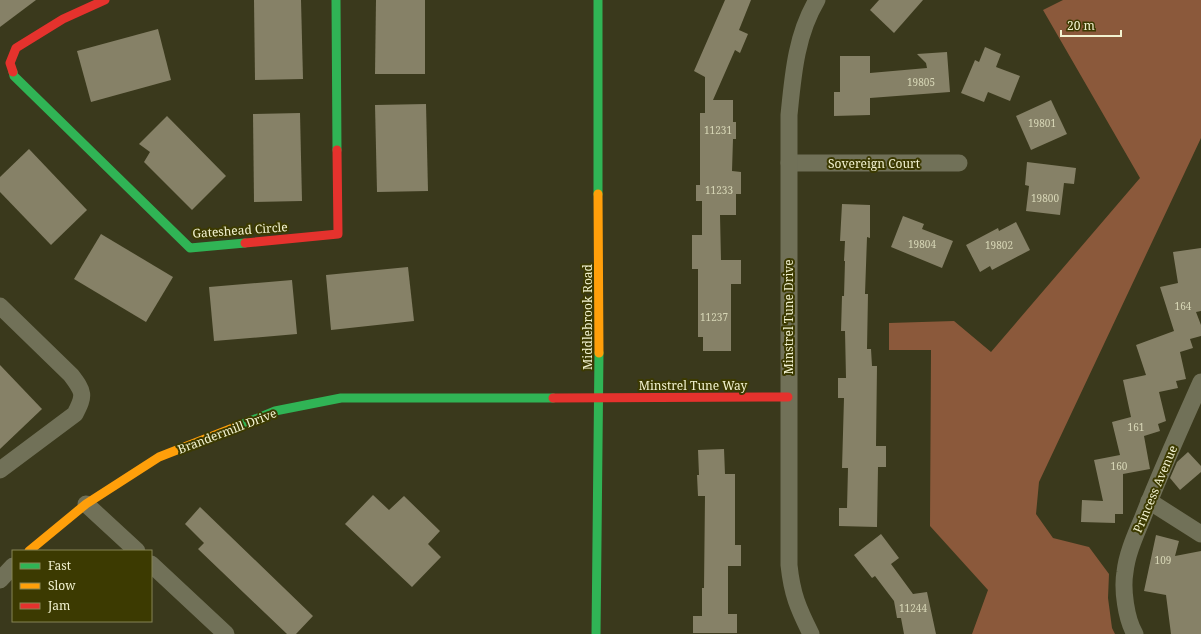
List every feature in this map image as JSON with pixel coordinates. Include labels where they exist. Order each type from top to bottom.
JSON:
[{"type":"street","name":"Gateshead Circle","points":[[105,0],[63,19],[16,48],[10,63],[14,76],[190,248],[338,234],[336,0]]},
{"type":"street","name":"Middlebrook Road","points":[[596,634],[599,398],[598,0]]},
{"type":"street","name":"Minstrel Tune Drive","points":[[811,634],[798,608],[791,586],[788,565],[789,115],[793,73],[801,34],[817,0]]},
{"type":"street","name":"Sovereign Court","points":[[789,163],[959,163]]},
{"type":"street","points":[[0,306],[71,375],[81,388],[81,401],[75,414],[0,470]]},
{"type":"street","name":"Princess Avenue","points":[[1135,634],[1130,626],[1125,599],[1125,572],[1131,548],[1149,501],[1201,383]]},
{"type":"street","name":"Minstrel Tune Way","points":[[599,398],[788,397]]},
{"type":"street","name":"Brandermill Drive","points":[[30,550],[86,504],[159,457],[275,411],[341,398],[599,398]]},
{"type":"street","points":[[1149,501],[1201,534]]},
{"type":"street","points":[[86,504],[136,550]]},
{"type":"street","points":[[152,565],[226,634]]},
{"type":"street","points":[[0,580],[12,567]]},
{"type":"shaded area","points":[[1063,0],[1201,0],[1201,138],[1039,482],[1036,514],[1053,538],[1089,547],[1109,574],[1108,598],[1112,628],[1115,634],[972,634],[988,590],[930,526],[931,350],[889,350],[889,323],[954,321],[991,352],[1140,178],[1043,10]]},
{"type":"building","points":[[0,0],[36,0],[0,27]]},
{"type":"building","points":[[254,0],[301,0],[303,79],[255,80]]},
{"type":"building","points":[[376,0],[425,0],[425,74],[375,74]]},
{"type":"building","points":[[725,0],[751,0],[739,30],[748,34],[740,53],[735,50],[713,100],[733,100],[733,122],[736,122],[736,139],[733,139],[732,171],[741,172],[741,194],[736,194],[736,215],[720,215],[721,260],[741,260],[741,284],[731,284],[731,351],[703,351],[703,337],[698,337],[698,269],[692,269],[692,235],[702,235],[702,201],[696,201],[696,185],[700,185],[700,113],[705,113],[705,77],[694,71]]},
{"type":"building","points":[[879,0],[923,0],[894,33],[870,10]]},
{"type":"building","points":[[158,29],[171,80],[91,102],[77,51]]},
{"type":"building","points":[[985,47],[1001,54],[996,67],[1020,76],[1010,101],[988,92],[984,102],[961,93],[975,60],[979,62]]},
{"type":"building","points":[[947,52],[950,92],[870,98],[870,115],[834,116],[834,92],[840,92],[840,56],[870,56],[870,73],[927,68],[926,63],[917,54]]},
{"type":"building","points":[[1051,100],[1067,134],[1031,150],[1016,116]]},
{"type":"building","points":[[426,104],[428,191],[377,192],[375,105]]},
{"type":"building","points":[[300,113],[302,201],[254,202],[253,114]]},
{"type":"building","points":[[167,116],[226,176],[192,210],[144,162],[150,152],[139,144]]},
{"type":"building","points":[[29,149],[87,210],[51,245],[0,192],[0,177]]},
{"type":"building","points":[[1027,162],[1076,168],[1074,184],[1064,183],[1060,215],[1026,211],[1029,186],[1025,185]]},
{"type":"building","points":[[842,204],[870,205],[870,238],[867,237],[865,294],[868,294],[867,349],[871,349],[872,366],[877,366],[876,446],[886,446],[886,467],[878,467],[877,527],[839,526],[839,508],[847,508],[848,468],[842,468],[844,398],[838,398],[838,378],[846,378],[845,331],[841,331],[845,261],[845,241],[840,241]]},
{"type":"building","points":[[903,216],[924,224],[922,229],[953,241],[942,268],[891,247]]},
{"type":"building","points":[[1016,222],[1030,250],[992,270],[990,266],[980,272],[966,245],[998,228],[999,231]]},
{"type":"building","points":[[101,234],[173,277],[146,322],[74,279]]},
{"type":"building","points":[[1201,248],[1201,311],[1196,312],[1201,325],[1201,336],[1190,339],[1193,348],[1180,352],[1186,379],[1176,381],[1178,388],[1159,392],[1166,421],[1158,424],[1160,431],[1144,436],[1150,469],[1123,474],[1123,514],[1115,514],[1115,523],[1081,522],[1082,500],[1103,501],[1094,460],[1120,455],[1112,422],[1131,417],[1123,380],[1146,375],[1136,345],[1174,331],[1160,287],[1178,283],[1173,252]]},
{"type":"building","points":[[408,267],[414,321],[331,330],[326,275]]},
{"type":"building","points":[[292,280],[297,334],[214,341],[209,287]]},
{"type":"building","points":[[0,365],[42,409],[0,449]]},
{"type":"building","points":[[724,449],[725,474],[735,474],[735,545],[741,545],[741,566],[728,566],[728,614],[737,614],[737,633],[693,633],[693,616],[702,616],[702,588],[704,588],[705,496],[698,496],[698,450]]},
{"type":"building","points":[[1188,452],[1201,466],[1201,472],[1180,490],[1170,478],[1177,462]]},
{"type":"building","points":[[373,495],[389,510],[404,496],[440,531],[428,544],[441,557],[412,587],[345,524]]},
{"type":"building","points":[[200,507],[313,616],[296,634],[287,634],[198,549],[204,543],[185,524]]},
{"type":"building","points":[[881,534],[899,558],[891,564],[913,594],[927,592],[936,634],[904,634],[901,618],[897,618],[894,601],[875,576],[872,578],[854,555]]},
{"type":"building","points":[[1156,535],[1179,541],[1175,556],[1201,551],[1201,634],[1171,634],[1166,595],[1144,591]]},
{"type":"traffic: fast","points":[[336,0],[337,150]]},
{"type":"traffic: fast","points":[[598,0],[598,194]]},
{"type":"traffic: fast","points":[[13,72],[14,76],[190,248],[245,243]]},
{"type":"traffic: fast","points":[[596,634],[599,353]]},
{"type":"traffic: fast","points":[[238,426],[275,411],[341,398],[553,398]]},
{"type":"traffic: slow","points":[[598,194],[599,353]]},
{"type":"traffic: slow","points":[[30,550],[86,504],[159,457],[238,426]]},
{"type":"traffic: jam","points":[[13,72],[10,63],[16,48],[63,19],[105,0]]},
{"type":"traffic: jam","points":[[245,243],[338,234],[337,150]]},
{"type":"traffic: jam","points":[[553,398],[788,397]]}]
